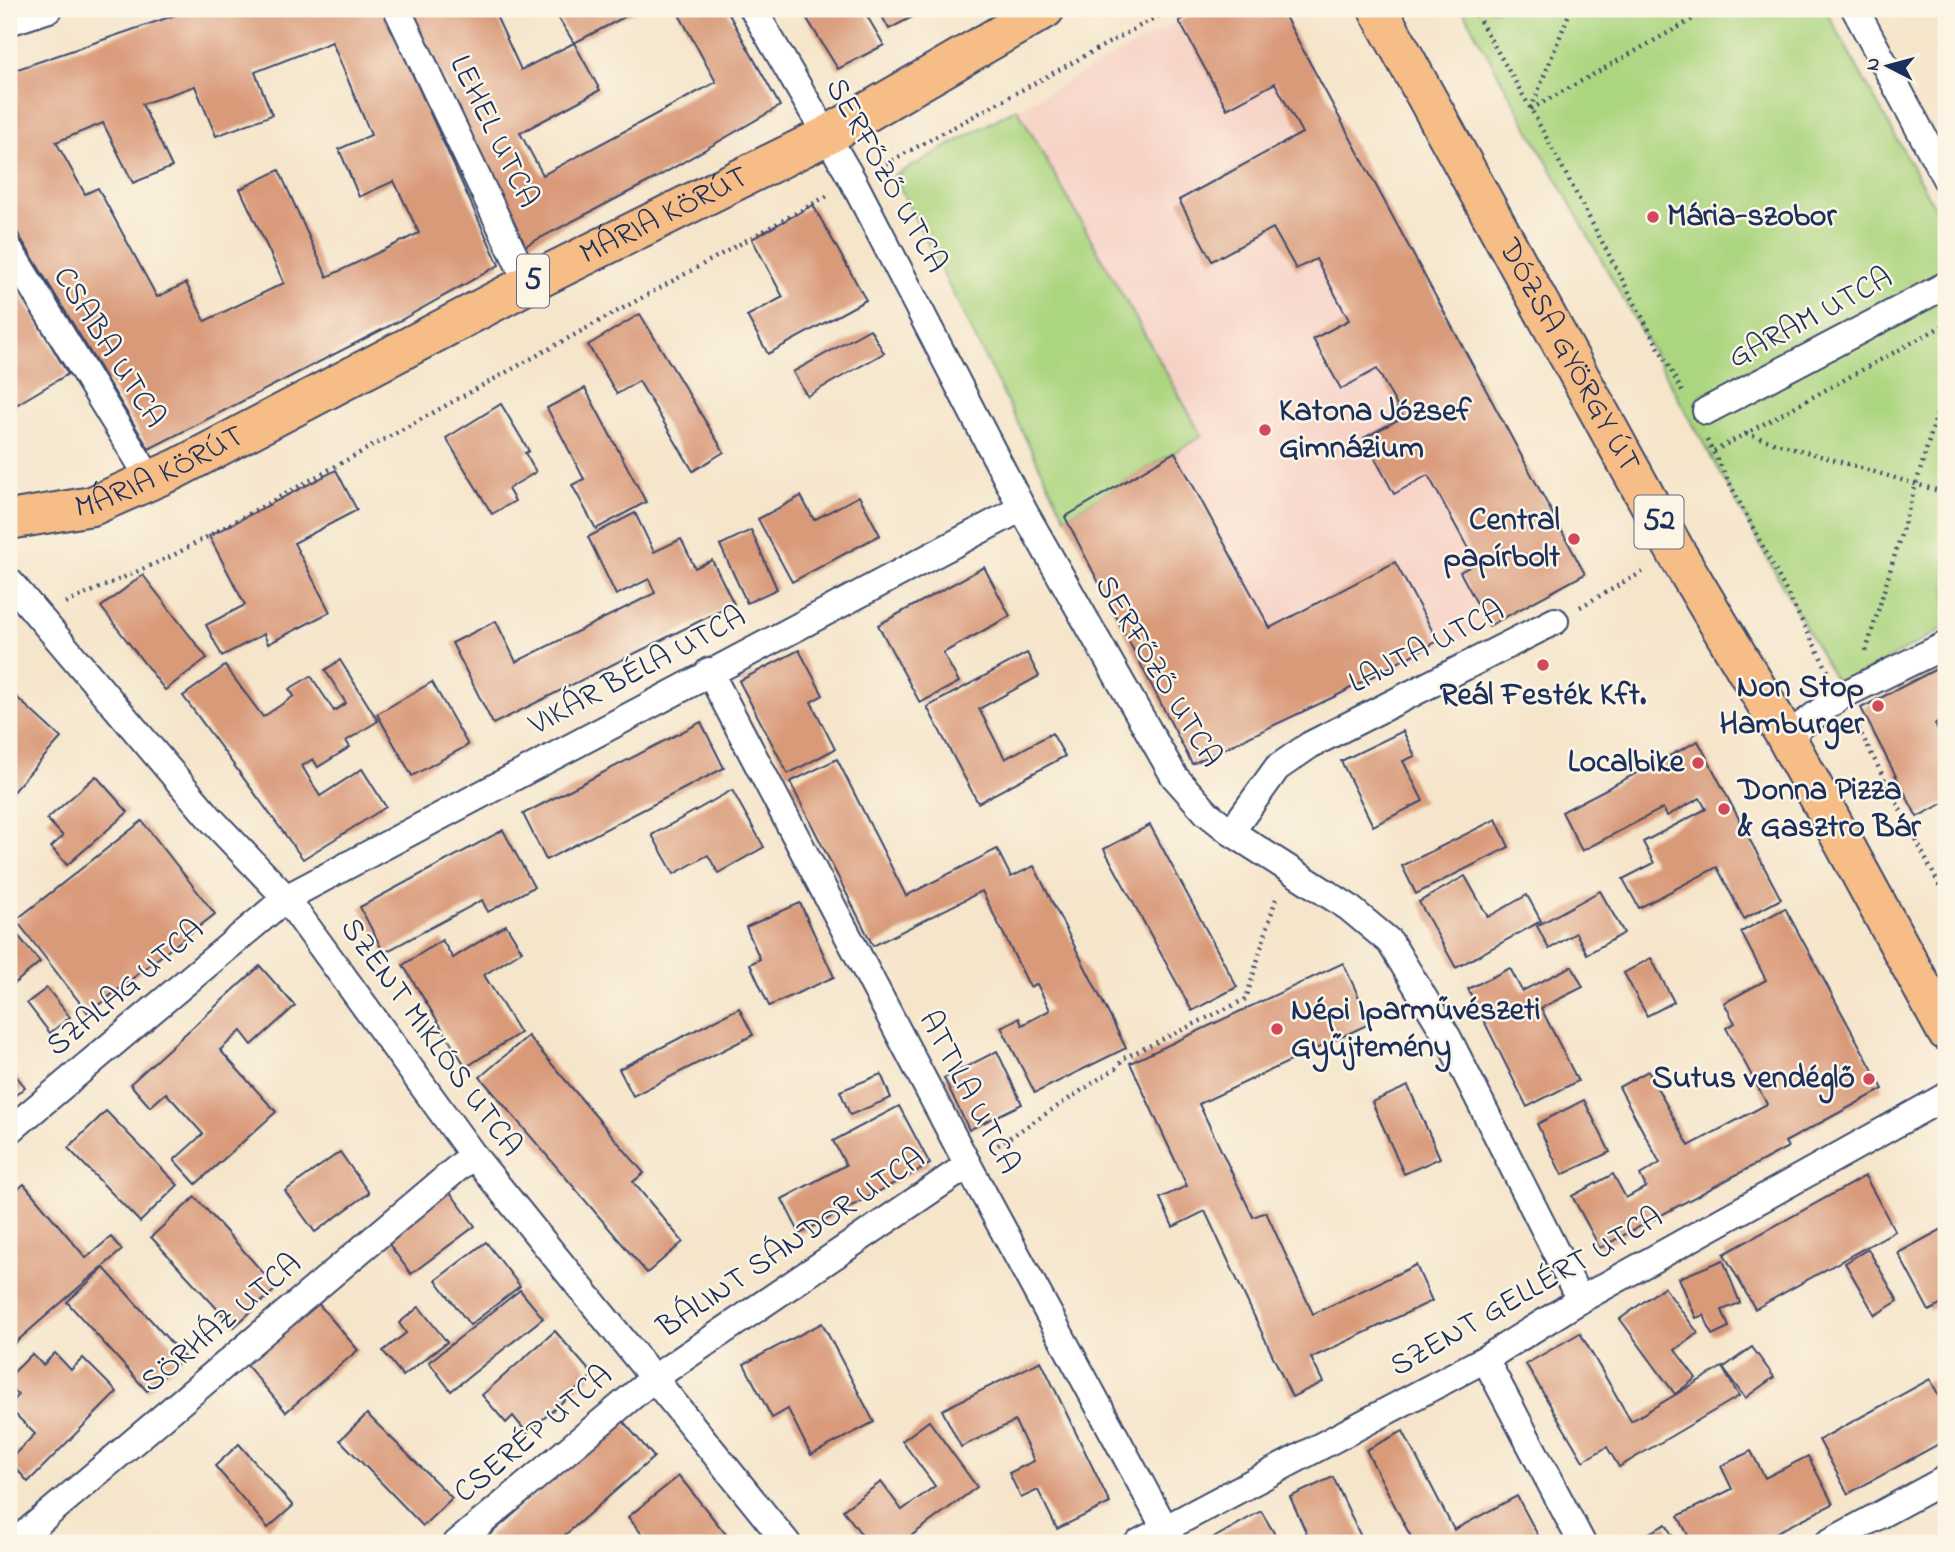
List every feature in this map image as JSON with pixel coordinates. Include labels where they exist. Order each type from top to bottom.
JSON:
[{"type":"main road","name":"MÁRIA KÖRÚT","points":[[9,520],[92,506],[151,481],[528,284],[826,136],[1045,9]]},
{"type":"main road","name":"DÓZSA GYÖRGY ÚT","points":[[1378,9],[1676,552],[1786,737],[1946,1031]]},
{"type":"street","points":[[9,22],[49,9]]},
{"type":"street","name":"LEHEL UTCA","points":[[397,9],[528,284]]},
{"type":"street","name":"SERFŐZŐ UTCA","points":[[753,9],[853,181],[1022,508],[1174,776],[1207,813],[1231,832],[1348,907],[1390,942],[1448,1038],[1580,1300]]},
{"type":"street","points":[[1855,9],[1946,179]]},
{"type":"street","name":"CSABA UTCA","points":[[9,249],[151,481]]},
{"type":"street","name":"GARAM UTCA","points":[[1698,413],[1946,285]]},
{"type":"street","name":"VIKÁR BÉLA UTCA","points":[[286,898],[709,671],[1022,508]]},
{"type":"street","name":"SZENT MIKLÓS UTCA","points":[[9,581],[36,617],[209,817],[286,898],[472,1155],[787,1543]]},
{"type":"street","name":"LAJTA UTCA","points":[[1231,832],[1277,768],[1310,745],[1555,621]]},
{"type":"street","points":[[1786,737],[1848,692],[1946,645]]},
{"type":"street","name":"ATTILA UTCA","points":[[709,671],[968,1164],[1169,1536]]},
{"type":"street","name":"SZALAG UTCA","points":[[9,1131],[286,898]]},
{"type":"street","name":"SZENT GELLÉRT UTCA","points":[[1138,1543],[1169,1536],[1485,1359],[1580,1300],[1946,1097]]},
{"type":"street","name":"SÖRHÁZ UTCA","points":[[14,1543],[472,1155]]},
{"type":"street","name":"BÁLINT SÁNDOR UTCA","points":[[653,1378],[968,1164]]},
{"type":"street","points":[[1485,1359],[1582,1543]]},
{"type":"street","name":"CSERÉP UTCA","points":[[457,1543],[653,1378]]},
{"type":"street","points":[[1828,1543],[1946,1479]]},
{"type":"path","points":[[36,617],[172,556],[1171,9]]},
{"type":"path","points":[[1473,9],[1698,413],[1713,451],[1848,692],[1946,898]]},
{"type":"path","points":[[1531,109],[1571,9]]},
{"type":"path","points":[[1531,109],[1711,9]]},
{"type":"path","points":[[1713,451],[1946,324]]},
{"type":"path","points":[[1848,692],[1946,384]]},
{"type":"path","points":[[1745,433],[1946,493]]},
{"type":"path","name":"LAJTA UTCA","points":[[1555,621],[1676,552]]},
{"type":"path","points":[[968,1164],[1116,1068],[1125,1058],[1246,999],[1286,867]]},
{"type":"shaded area","name":"Katona József Gimnázium","points":[[1200,9],[1281,9],[1585,574],[1489,626],[1193,767],[894,176]]},
{"type":"green space","points":[[1462,9],[1825,9],[1946,228],[1946,627],[1839,687]]},
{"type":"green space","points":[[1017,108],[1202,436],[1065,517],[894,176]]},
{"type":"building","points":[[193,9],[383,9],[499,265],[401,320],[149,449],[9,219],[9,72]],"holes":[[[332,42],[371,135],[339,149],[359,197],[394,181],[419,233],[327,277],[279,170],[240,189],[284,283],[205,321],[186,283],[157,297],[98,188],[85,194],[56,142],[103,123],[133,183],[172,167],[142,104],[195,86],[216,136],[272,115],[255,72]]]},
{"type":"building","points":[[410,9],[493,9],[521,70],[574,43],[600,90],[520,133],[543,175],[716,82],[676,9],[726,9],[780,106],[654,179],[525,246]]},
{"type":"building","points":[[553,9],[640,9],[574,43]]},
{"type":"building","points":[[801,9],[863,9],[884,45],[838,69]]},
{"type":"building","points":[[878,9],[928,9],[889,29]]},
{"type":"building","points":[[1200,9],[1281,9],[1585,574],[1489,626],[1460,572],[1476,563],[1428,475],[1394,494],[1364,438],[1403,417],[1377,369],[1341,389],[1313,339],[1349,320],[1316,259],[1296,269],[1273,228],[1212,261],[1179,200],[1302,133],[1275,83],[1227,109],[1179,21]]},
{"type":"building","points":[[813,205],[866,300],[768,354],[747,316],[783,297],[752,239]]},
{"type":"building","points":[[9,274],[68,374],[9,409]]},
{"type":"building","points":[[640,314],[724,452],[693,471],[639,381],[617,394],[588,345]]},
{"type":"building","points":[[870,329],[884,353],[807,396],[793,372]]},
{"type":"building","points":[[585,388],[646,502],[596,529],[572,485],[584,479],[547,408]]},
{"type":"building","points":[[501,404],[529,451],[525,453],[536,472],[508,489],[515,501],[492,514],[446,438]]},
{"type":"building","points":[[1175,452],[1270,628],[1395,562],[1438,641],[1338,695],[1192,764],[1065,517]]},
{"type":"building","points":[[336,470],[357,510],[294,543],[330,612],[268,644],[264,634],[222,656],[206,625],[245,605],[209,536]]},
{"type":"building","points":[[801,496],[814,520],[859,496],[880,535],[792,582],[758,519]]},
{"type":"building","points":[[635,513],[654,552],[681,539],[695,568],[712,560],[734,604],[493,724],[452,643],[496,621],[516,662],[655,593],[649,579],[616,595],[588,537]]},
{"type":"building","points":[[751,530],[777,589],[747,603],[720,545]]},
{"type":"building","points":[[984,567],[1010,616],[943,653],[959,682],[920,703],[878,625]]},
{"type":"building","points":[[143,575],[207,658],[165,690],[101,607]]},
{"type":"building","points":[[799,650],[823,695],[811,702],[835,749],[788,774],[739,681]]},
{"type":"building","points":[[1027,653],[1039,676],[979,709],[1005,759],[1052,733],[1065,756],[978,803],[927,707]]},
{"type":"building","points":[[340,660],[378,721],[346,741],[350,747],[318,767],[313,759],[302,766],[320,796],[362,769],[386,807],[303,859],[183,696],[225,666],[263,717],[294,696],[289,689],[311,676],[334,711],[346,703],[325,670]]},
{"type":"building","points":[[1946,664],[1946,718],[1935,724],[1946,747],[1946,802],[1917,817],[1861,708]]},
{"type":"building","points":[[432,682],[468,745],[412,776],[377,714]]},
{"type":"building","points":[[11,692],[61,738],[9,796],[9,694]]},
{"type":"building","points":[[701,722],[724,768],[546,860],[523,814]]},
{"type":"building","points":[[1403,731],[1415,756],[1403,761],[1423,801],[1373,826],[1341,761]]},
{"type":"building","points":[[1698,741],[1781,899],[1744,919],[1717,867],[1639,908],[1623,879],[1654,863],[1643,842],[1706,809],[1700,798],[1667,816],[1663,808],[1582,851],[1562,812]]},
{"type":"building","points":[[837,759],[906,896],[997,849],[1011,877],[1034,866],[1126,1048],[1035,1093],[1001,1027],[1019,1018],[1022,1025],[1050,1010],[1037,984],[1030,987],[982,891],[873,946],[790,782]]},
{"type":"building","points":[[96,776],[128,812],[67,865],[51,847],[63,836],[47,819]]},
{"type":"building","points":[[732,790],[764,847],[718,873],[708,855],[674,874],[652,835]]},
{"type":"building","points":[[1496,819],[1509,847],[1416,894],[1402,866]]},
{"type":"building","points":[[142,821],[215,914],[88,1013],[16,920]]},
{"type":"building","points":[[1150,825],[1237,987],[1192,1011],[1104,849]]},
{"type":"building","points":[[503,830],[534,887],[488,912],[482,900],[384,953],[360,907]]},
{"type":"building","points":[[1465,876],[1488,917],[1527,895],[1541,921],[1456,968],[1419,902]]},
{"type":"building","points":[[1600,891],[1624,933],[1587,954],[1576,933],[1549,949],[1537,926]]},
{"type":"building","points":[[800,903],[834,977],[769,1006],[750,964],[760,959],[746,927]]},
{"type":"building","points":[[1785,908],[1883,1089],[1785,1142],[1788,1147],[1600,1248],[1572,1196],[1613,1174],[1626,1198],[1646,1187],[1640,1175],[1660,1163],[1619,1087],[1648,1071],[1689,1146],[1767,1104],[1726,1028],[1735,1023],[1724,1003],[1766,980],[1741,932]]},
{"type":"building","points":[[506,925],[522,951],[484,975],[520,1033],[466,1067],[403,965],[442,940],[453,958]]},
{"type":"building","points":[[16,933],[40,962],[9,988],[9,939]]},
{"type":"building","points":[[1651,958],[1674,1002],[1647,1016],[1624,973]]},
{"type":"building","points":[[1343,963],[1371,1023],[1199,1104],[1253,1217],[1266,1212],[1313,1314],[1416,1265],[1432,1301],[1311,1358],[1323,1382],[1292,1397],[1205,1211],[1173,1227],[1160,1198],[1187,1186],[1130,1063]]},
{"type":"building","points":[[260,966],[295,1006],[252,1045],[241,1031],[220,1050],[276,1112],[196,1184],[174,1160],[203,1134],[166,1093],[150,1107],[130,1084]]},
{"type":"building","points":[[1572,966],[1583,987],[1541,1008],[1578,1081],[1527,1107],[1468,989],[1510,968],[1522,991]]},
{"type":"building","points":[[47,988],[70,1017],[50,1033],[27,1003]]},
{"type":"building","points":[[739,1008],[753,1035],[633,1096],[619,1069]]},
{"type":"building","points":[[528,1036],[644,1173],[633,1182],[683,1242],[647,1273],[480,1077]]},
{"type":"building","points":[[997,1051],[1022,1104],[969,1130],[944,1078]]},
{"type":"building","points":[[9,1067],[25,1087],[9,1101]]},
{"type":"building","points":[[881,1074],[891,1098],[850,1115],[840,1091]]},
{"type":"building","points":[[1408,1086],[1440,1158],[1404,1174],[1372,1102]]},
{"type":"building","points":[[1584,1100],[1610,1152],[1562,1175],[1537,1124]]},
{"type":"building","points":[[899,1106],[930,1164],[800,1234],[782,1199],[846,1165],[833,1141]]},
{"type":"building","points":[[106,1111],[178,1185],[140,1222],[68,1148]]},
{"type":"building","points":[[340,1152],[369,1193],[315,1232],[285,1191]]},
{"type":"building","points":[[1865,1176],[1895,1231],[1755,1309],[1724,1254]]},
{"type":"building","points":[[24,1184],[86,1258],[111,1237],[122,1250],[9,1348],[9,1197]]},
{"type":"building","points":[[449,1191],[475,1226],[411,1274],[386,1240]]},
{"type":"building","points":[[195,1197],[277,1288],[234,1327],[151,1237]]},
{"type":"building","points":[[1946,1227],[1946,1302],[1929,1311],[1898,1253]]},
{"type":"building","points":[[486,1242],[520,1286],[470,1325],[436,1280]]},
{"type":"building","points":[[1868,1249],[1898,1301],[1875,1315],[1845,1263]]},
{"type":"building","points":[[1723,1260],[1740,1303],[1722,1310],[1729,1327],[1712,1335],[1704,1315],[1696,1318],[1679,1278]]},
{"type":"building","points":[[104,1268],[184,1357],[147,1391],[67,1302]]},
{"type":"building","points":[[1664,1287],[1698,1333],[1675,1350],[1696,1378],[1675,1394],[1620,1319]]},
{"type":"building","points":[[520,1290],[543,1318],[451,1391],[429,1362]]},
{"type":"building","points":[[316,1301],[358,1350],[286,1412],[245,1363]]},
{"type":"building","points":[[419,1307],[447,1342],[403,1376],[383,1351],[406,1333],[399,1323]]},
{"type":"building","points":[[822,1323],[874,1422],[811,1455],[788,1409],[772,1418],[744,1364]]},
{"type":"building","points":[[555,1331],[593,1375],[527,1433],[513,1416],[506,1423],[482,1395]]},
{"type":"building","points":[[1580,1333],[1631,1421],[1722,1367],[1739,1396],[1619,1467],[1607,1447],[1583,1461],[1526,1364]]},
{"type":"building","points":[[1752,1347],[1774,1377],[1745,1398],[1723,1368]]},
{"type":"building","points":[[55,1353],[71,1370],[83,1358],[117,1392],[28,1482],[9,1460],[35,1434],[9,1408],[18,1395],[9,1386],[9,1377],[32,1354],[43,1365]]},
{"type":"building","points":[[1041,1361],[1110,1503],[1057,1529],[1038,1490],[1021,1498],[1009,1473],[1034,1461],[1015,1421],[961,1447],[942,1410]]},
{"type":"building","points":[[1930,1379],[1946,1409],[1946,1440],[1848,1494],[1819,1440]]},
{"type":"building","points":[[367,1414],[452,1498],[423,1526],[340,1440]]},
{"type":"building","points":[[622,1420],[654,1457],[556,1543],[492,1543],[487,1537]]},
{"type":"building","points":[[929,1421],[977,1487],[907,1539],[910,1543],[868,1543],[843,1510],[881,1482],[902,1510],[935,1486],[902,1441]]},
{"type":"building","points":[[1403,1431],[1454,1530],[1517,1496],[1542,1543],[1414,1543],[1366,1450]]},
{"type":"building","points":[[239,1444],[293,1506],[268,1528],[215,1466]]},
{"type":"building","points":[[1751,1451],[1765,1478],[1808,1456],[1833,1504],[1755,1543],[1692,1543],[1678,1516],[1732,1489],[1721,1466]]},
{"type":"building","points":[[679,1476],[733,1543],[649,1543],[628,1517]]},
{"type":"building","points":[[1333,1477],[1362,1539],[1352,1543],[1311,1543],[1290,1497]]},
{"type":"building","points":[[1261,1511],[1280,1543],[1205,1543]]},
{"type":"building","points":[[1666,1524],[1676,1543],[1630,1543]]},
{"type":"place","name":"Mária-szobor","points":[[1653,217]]},
{"type":"place","name":"Katona József Gimnázium","points":[[1265,430]]},
{"type":"place","name":"Central papírbolt","points":[[1574,539]]},
{"type":"place","name":"Reál Festék Kft.","points":[[1543,665]]},
{"type":"place","name":"Non Stop Hamburger","points":[[1878,706]]},
{"type":"place","name":"Localbike","points":[[1698,763]]},
{"type":"place","name":"Donna Pizza & Gasztro Bár","points":[[1724,809]]},
{"type":"place","name":"Népi Iparművészeti Gyűjtemény","points":[[1277,1029]]},
{"type":"place","name":"Sutus vendéglő","points":[[1869,1079]]}]
